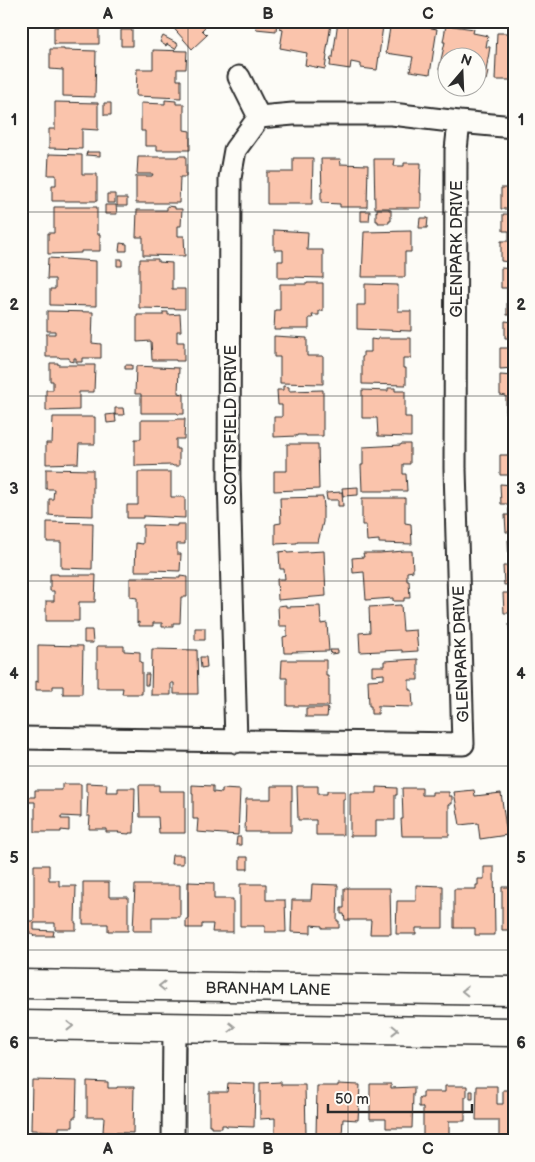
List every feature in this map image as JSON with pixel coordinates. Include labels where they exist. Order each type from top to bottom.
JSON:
[{"type":"main road","name":"BRANHAM LANE","points":[[21,984],[514,992]]},
{"type":"main road","points":[[21,1025],[514,1032]]},
{"type":"street","points":[[240,77],[259,117],[293,114],[392,114],[514,127]]},
{"type":"street","name":"SCOTTSFIELD DRIVE","points":[[236,742],[229,476],[230,178],[235,150],[259,117]]},
{"type":"street","name":"GLENPARK DRIVE","points":[[21,738],[463,744],[455,469],[456,160],[459,122]]},
{"type":"street","points":[[173,1141],[174,1027]]},
{"type":"building","points":[[58,21],[99,21],[99,44],[54,44],[54,27],[58,27]]},
{"type":"building","points":[[169,21],[216,21],[211,25],[209,23],[202,30],[207,35],[192,49]]},
{"type":"building","points":[[239,21],[277,21],[276,31],[256,29],[257,23]]},
{"type":"building","points":[[282,21],[318,21],[331,24],[325,69],[305,65],[307,53],[280,48],[283,30],[280,29]]},
{"type":"building","points":[[338,21],[358,21],[383,26],[377,70],[361,68],[361,64],[351,62],[350,69],[330,66]]},
{"type":"building","points":[[391,21],[437,29],[430,74],[410,71],[413,57],[386,53]]},
{"type":"building","points":[[457,21],[470,21],[470,25],[457,23]]},
{"type":"building","points":[[446,25],[474,29],[473,33],[488,36],[486,47],[490,47],[488,59],[488,48],[444,48],[445,42],[443,42]]},
{"type":"building","points":[[121,30],[132,30],[132,46],[121,46]]},
{"type":"building","points":[[497,33],[514,33],[514,80],[495,80]]},
{"type":"building","points":[[163,36],[178,44],[175,49],[160,42]]},
{"type":"building","points":[[50,49],[96,51],[95,97],[63,96],[63,70],[50,69]]},
{"type":"building","points":[[153,50],[187,51],[186,69],[177,69],[177,80],[181,80],[181,98],[136,96],[137,69],[153,69]]},
{"type":"building","points":[[165,100],[176,101],[176,104],[184,104],[184,130],[190,131],[190,150],[157,150],[157,146],[145,146],[145,131],[141,131],[141,103],[165,104]]},
{"type":"building","points":[[55,102],[98,103],[98,130],[82,129],[82,149],[49,148],[49,129],[55,129]]},
{"type":"building","points":[[104,103],[111,103],[111,115],[104,115]]},
{"type":"building","points":[[87,152],[100,152],[100,156],[86,155]]},
{"type":"building","points":[[49,154],[82,155],[82,174],[97,174],[97,201],[52,201],[52,185],[56,185],[56,175],[48,175]]},
{"type":"building","points":[[186,156],[186,177],[180,177],[179,203],[136,203],[136,176],[152,176],[153,174],[137,174],[138,157]]},
{"type":"building","points":[[293,158],[313,158],[312,204],[267,204],[267,172],[293,172]]},
{"type":"building","points":[[321,159],[341,159],[340,164],[368,165],[367,207],[340,207],[340,204],[321,203]]},
{"type":"building","points":[[374,159],[395,159],[394,166],[404,166],[404,163],[421,163],[421,208],[375,208]]},
{"type":"building","points":[[501,188],[514,188],[514,209],[501,209]]},
{"type":"building","points":[[107,194],[115,194],[115,203],[107,203]]},
{"type":"building","points":[[117,198],[127,198],[127,206],[117,206]]},
{"type":"building","points":[[105,205],[116,205],[117,214],[105,214]]},
{"type":"building","points":[[167,206],[182,209],[181,226],[178,226],[178,236],[184,236],[185,256],[143,255],[143,237],[136,237],[137,210],[167,210]]},
{"type":"building","points":[[54,207],[97,207],[97,234],[100,234],[100,251],[48,254],[48,233],[54,233]]},
{"type":"building","points":[[377,209],[391,210],[391,221],[389,223],[378,223],[376,221]]},
{"type":"building","points":[[361,211],[370,211],[369,221],[361,221]]},
{"type":"building","points":[[503,214],[514,215],[514,260],[509,260],[509,262],[501,261],[501,241],[509,241],[509,231],[503,231]]},
{"type":"building","points":[[420,218],[428,218],[427,228],[419,228]]},
{"type":"building","points":[[274,230],[308,232],[307,250],[323,250],[323,278],[278,278],[278,261],[283,261],[283,250],[274,250]]},
{"type":"building","points":[[411,231],[411,252],[405,252],[405,277],[362,277],[364,232]]},
{"type":"building","points":[[120,243],[127,244],[127,251],[119,251]]},
{"type":"building","points":[[48,258],[96,261],[96,306],[50,305],[50,289],[55,289],[55,279],[47,279]]},
{"type":"building","points":[[117,259],[122,259],[122,266],[117,266]]},
{"type":"building","points":[[140,259],[158,259],[158,262],[172,263],[172,289],[185,289],[185,309],[139,308]]},
{"type":"building","points":[[501,268],[514,269],[514,315],[507,315],[507,288],[501,288]]},
{"type":"building","points":[[323,283],[323,311],[319,311],[319,315],[312,315],[313,318],[309,318],[309,329],[274,330],[275,310],[280,310],[280,284]]},
{"type":"building","points":[[365,284],[398,285],[398,311],[411,311],[411,331],[357,329],[357,305],[365,305]]},
{"type":"building","points":[[47,311],[93,312],[92,343],[101,344],[101,358],[82,358],[82,362],[76,362],[76,358],[74,358],[74,362],[69,361],[69,358],[46,357],[46,334],[55,334],[55,331],[47,331]]},
{"type":"building","points":[[163,312],[168,312],[168,315],[180,314],[181,331],[177,331],[177,342],[184,342],[184,361],[152,360],[151,341],[137,342],[137,315],[163,315]]},
{"type":"building","points":[[505,321],[514,322],[514,368],[500,369],[500,348],[509,348],[509,338],[505,338]]},
{"type":"building","points":[[274,336],[307,338],[307,356],[323,356],[323,384],[280,383],[280,357],[274,357]]},
{"type":"building","points":[[378,338],[411,338],[411,358],[403,358],[403,368],[406,368],[406,385],[362,384],[363,352],[371,352],[371,339],[378,340]]},
{"type":"building","points":[[50,363],[58,363],[58,365],[95,365],[94,392],[79,392],[79,410],[46,411],[46,390],[53,390],[53,381],[50,381]]},
{"type":"building","points":[[125,365],[132,365],[132,369],[125,369]]},
{"type":"building","points":[[136,366],[179,368],[178,393],[184,394],[184,414],[141,413],[141,394],[135,394]]},
{"type":"building","points":[[500,375],[514,376],[514,422],[506,422],[506,396],[500,395]]},
{"type":"building","points":[[283,386],[289,387],[289,391],[323,390],[323,436],[297,435],[274,437],[274,417],[282,417],[282,405],[278,405],[277,390],[283,390]]},
{"type":"building","points":[[388,388],[395,388],[395,391],[405,391],[405,417],[411,417],[411,437],[378,436],[377,418],[362,418],[362,390],[388,391]]},
{"type":"building","points":[[115,408],[123,408],[124,415],[115,415]]},
{"type":"building","points":[[115,414],[116,422],[107,423],[106,415]]},
{"type":"building","points":[[53,417],[95,417],[95,444],[79,444],[78,463],[46,464],[46,443],[52,443]]},
{"type":"building","points":[[185,419],[184,439],[176,439],[176,449],[179,449],[179,466],[135,466],[135,439],[141,439],[141,420]]},
{"type":"building","points":[[513,428],[514,475],[500,475],[500,455],[513,455]]},
{"type":"building","points":[[287,444],[318,444],[319,489],[274,491],[274,471],[287,471]]},
{"type":"building","points":[[410,444],[410,464],[403,464],[403,474],[406,474],[407,491],[362,491],[361,465],[363,465],[363,447]]},
{"type":"building","points":[[46,469],[93,470],[93,516],[49,515],[49,499],[53,499],[54,489],[46,489]]},
{"type":"building","points":[[138,472],[171,472],[171,497],[185,497],[185,518],[143,516],[143,518],[127,518],[127,505],[138,505]]},
{"type":"building","points":[[500,484],[514,485],[513,532],[506,532],[505,515],[509,515],[508,504],[501,504]]},
{"type":"building","points":[[358,487],[358,495],[343,496],[342,488]]},
{"type":"building","points":[[342,492],[343,506],[338,506],[338,500],[327,500],[326,493]]},
{"type":"building","points":[[323,497],[323,522],[318,542],[275,544],[275,524],[281,523],[280,498]]},
{"type":"building","points":[[362,498],[405,498],[405,523],[411,524],[412,544],[379,543],[379,540],[367,541],[366,525],[362,525]]},
{"type":"building","points":[[47,522],[93,523],[92,569],[61,568],[61,542],[47,542]]},
{"type":"building","points":[[177,524],[185,524],[185,544],[177,544],[177,554],[181,554],[180,571],[135,571],[136,543],[143,544],[143,525],[177,526]]},
{"type":"building","points":[[514,539],[514,584],[504,585],[503,566],[509,566],[508,540]]},
{"type":"building","points":[[287,551],[287,553],[324,551],[326,596],[278,600],[277,579],[285,579],[284,569],[280,569],[279,552]]},
{"type":"building","points":[[412,551],[413,571],[407,572],[410,598],[404,598],[404,601],[393,601],[393,598],[366,600],[364,572],[353,573],[352,558],[364,557],[363,553]]},
{"type":"building","points":[[50,574],[96,575],[95,602],[79,602],[79,621],[46,621],[46,601],[54,601],[54,591],[50,591]]},
{"type":"building","points":[[180,576],[187,577],[187,597],[181,597],[180,623],[173,623],[173,627],[162,627],[162,623],[153,623],[153,626],[139,626],[139,622],[137,623],[137,598],[130,597],[130,578],[180,578]]},
{"type":"building","points":[[503,593],[514,593],[514,639],[510,639],[509,624],[513,624],[513,613],[504,613]]},
{"type":"building","points":[[286,605],[286,607],[320,606],[321,624],[327,623],[329,651],[284,653],[283,637],[287,636],[287,626],[279,626],[278,606]]},
{"type":"building","points":[[401,605],[403,631],[416,630],[418,651],[360,652],[359,633],[370,632],[369,607]]},
{"type":"building","points":[[195,628],[205,628],[205,640],[195,640]]},
{"type":"building","points":[[84,630],[92,630],[93,643],[84,643]]},
{"type":"building","points":[[38,645],[83,646],[82,694],[63,694],[63,686],[53,686],[53,690],[36,690],[36,681],[38,682]]},
{"type":"building","points":[[97,646],[124,646],[124,651],[140,652],[140,662],[142,662],[142,694],[122,694],[123,688],[97,688]]},
{"type":"building","points":[[152,649],[197,650],[198,694],[174,694],[174,683],[171,683],[171,695],[151,695]]},
{"type":"building","points":[[330,650],[338,650],[338,653],[331,654]]},
{"type":"building","points":[[200,657],[206,657],[207,667],[201,668]]},
{"type":"building","points":[[418,659],[418,680],[409,680],[409,690],[412,690],[413,707],[378,706],[378,714],[371,714],[368,680],[384,679],[384,674],[372,675],[372,666],[384,666],[384,661]]},
{"type":"building","points":[[282,660],[326,660],[326,676],[329,679],[329,706],[287,706],[287,678],[281,678]]},
{"type":"building","points":[[507,672],[514,672],[514,693],[508,693]]},
{"type":"building","points":[[145,674],[149,674],[148,685],[145,685]]},
{"type":"building","points":[[509,699],[514,699],[514,719],[510,720]]},
{"type":"building","points":[[306,708],[328,708],[327,717],[306,717]]},
{"type":"building","points":[[514,750],[514,771],[510,770]]},
{"type":"building","points":[[86,783],[107,784],[106,792],[118,792],[118,788],[135,788],[134,833],[106,832],[106,829],[89,829],[90,816],[87,816],[88,792],[86,792]]},
{"type":"building","points":[[62,784],[81,784],[81,817],[61,816],[61,819],[69,819],[69,831],[35,832],[35,802],[28,802],[28,797],[35,797],[35,790],[62,790]]},
{"type":"building","points":[[139,785],[159,785],[159,791],[185,791],[185,833],[159,833],[158,817],[140,817]]},
{"type":"building","points":[[192,785],[213,786],[213,792],[222,793],[222,789],[240,790],[238,835],[197,832],[198,819],[193,819]]},
{"type":"building","points":[[271,786],[292,786],[291,832],[245,832],[246,799],[271,799]]},
{"type":"building","points":[[297,786],[318,786],[318,794],[327,794],[327,791],[345,791],[345,799],[343,799],[343,835],[316,835],[316,820],[298,820]]},
{"type":"building","points":[[377,787],[397,788],[397,795],[395,795],[395,820],[376,820],[376,836],[350,836],[350,793],[377,793]]},
{"type":"building","points":[[402,788],[422,788],[422,795],[432,795],[432,792],[449,792],[449,796],[452,796],[452,804],[449,804],[449,836],[402,836]]},
{"type":"building","points":[[474,790],[475,796],[501,793],[507,835],[480,839],[478,823],[460,825],[454,792]]},
{"type":"building","points":[[237,837],[241,837],[241,845],[236,845]]},
{"type":"building","points":[[172,855],[183,855],[183,864],[171,864]]},
{"type":"building","points":[[240,857],[248,857],[248,869],[240,869]]},
{"type":"building","points":[[34,865],[49,865],[49,880],[59,880],[59,886],[76,886],[76,930],[55,930],[55,923],[34,923],[34,930],[54,931],[53,936],[34,936],[29,932],[28,921],[34,921]]},
{"type":"building","points":[[484,867],[494,867],[495,935],[475,935],[475,928],[454,928],[454,889],[476,889],[478,879],[484,879]]},
{"type":"building","points":[[83,882],[109,882],[109,897],[128,897],[128,931],[108,931],[108,924],[83,924]]},
{"type":"building","points":[[188,882],[214,883],[214,899],[233,899],[233,932],[212,932],[213,924],[202,924],[202,928],[186,928],[186,919],[188,919]]},
{"type":"building","points":[[240,884],[266,884],[266,900],[285,900],[286,932],[265,932],[265,926],[240,926]]},
{"type":"building","points":[[312,884],[338,885],[337,921],[339,921],[339,928],[322,928],[322,926],[311,925],[311,933],[291,932],[292,900],[311,900]]},
{"type":"building","points":[[135,885],[180,885],[180,917],[152,917],[152,931],[133,931]]},
{"type":"building","points":[[416,885],[443,886],[443,928],[416,928],[416,934],[396,934],[397,901],[416,901]]},
{"type":"building","points":[[502,887],[514,887],[514,930],[502,930]]},
{"type":"building","points":[[344,888],[390,888],[391,934],[370,934],[371,920],[345,920],[344,914],[341,914],[341,908],[344,908]]},
{"type":"building","points":[[32,1080],[77,1081],[76,1117],[73,1117],[73,1127],[59,1127],[59,1131],[31,1130]]},
{"type":"building","points":[[87,1081],[108,1082],[108,1088],[134,1087],[133,1133],[103,1132],[104,1117],[87,1117]]},
{"type":"building","points":[[281,1082],[281,1085],[305,1085],[306,1135],[275,1135],[275,1118],[260,1119],[260,1083]]},
{"type":"building","points":[[21,1083],[24,1083],[24,1130],[21,1130]]},
{"type":"building","points":[[228,1083],[255,1084],[254,1127],[222,1125],[222,1128],[211,1128],[211,1125],[209,1125],[209,1092],[227,1092]]},
{"type":"building","points":[[338,1084],[360,1085],[358,1120],[343,1119],[342,1136],[316,1136],[317,1086],[338,1086]]},
{"type":"building","points":[[370,1084],[391,1084],[391,1088],[414,1087],[412,1128],[386,1128],[386,1119],[370,1119]]},
{"type":"building","points":[[445,1086],[467,1086],[465,1121],[449,1121],[449,1136],[423,1136],[423,1107],[419,1107],[419,1098],[423,1098],[423,1092],[445,1092]]},
{"type":"building","points":[[477,1086],[497,1086],[497,1104],[503,1104],[503,1090],[514,1090],[514,1137],[499,1137],[499,1120],[476,1120]]},
{"type":"building","points":[[470,1091],[473,1091],[473,1099],[470,1099]]}]
